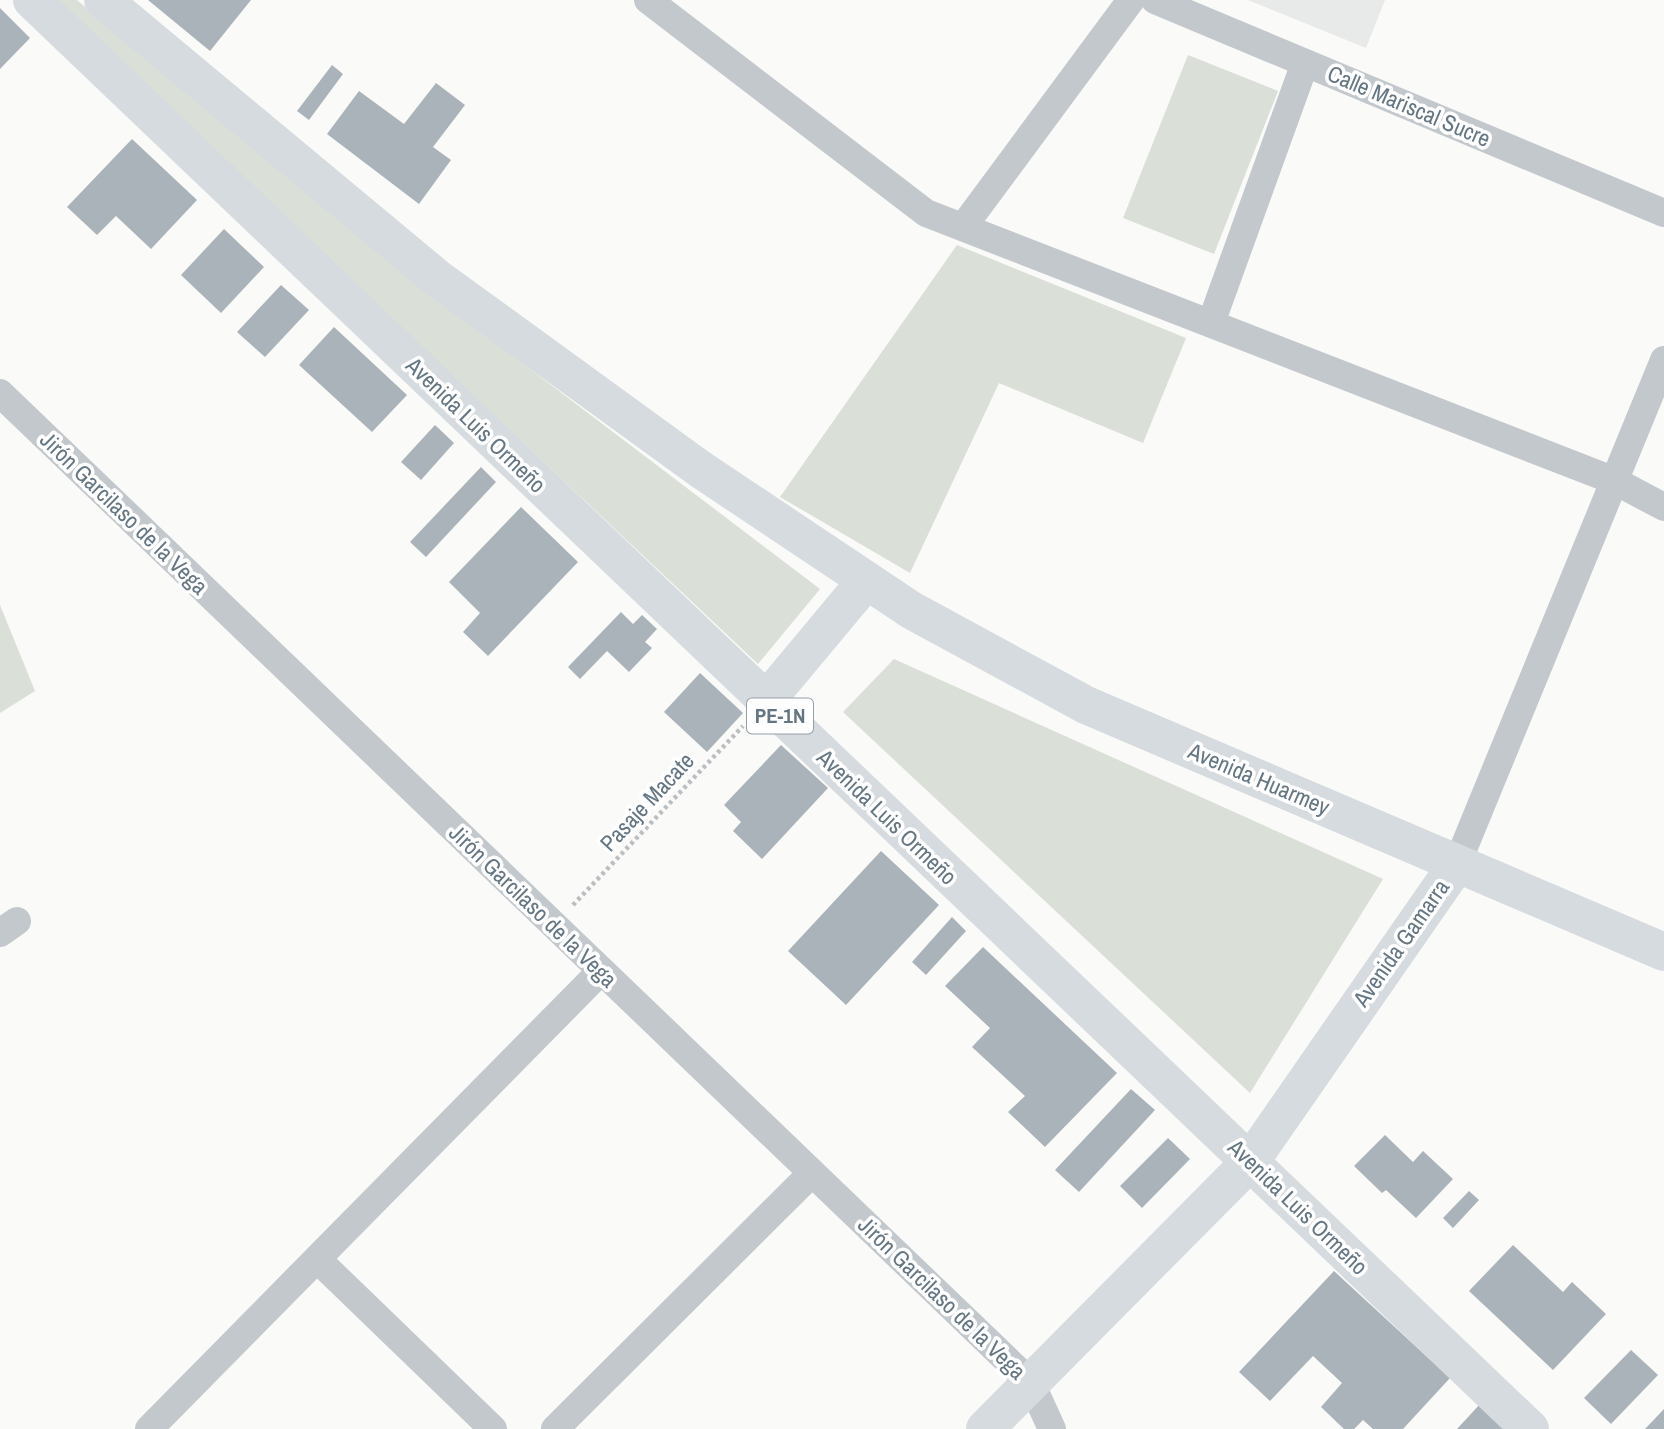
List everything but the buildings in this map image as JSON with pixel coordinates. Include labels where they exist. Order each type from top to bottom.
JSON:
[{"type":"main road","name":"Avenida Luis Ormeño","points":[[32,0],[1530,1429]]},
{"type":"main road","points":[[103,0],[437,278],[700,469],[866,581],[765,702]]},
{"type":"main road","name":"Avenida Huarmey","points":[[866,581],[911,610],[1086,705],[1664,952]]},
{"type":"main road","name":"Avenida Gamarra","points":[[985,1429],[1250,1162],[1457,864]]},
{"type":"street","points":[[648,0],[926,213],[1615,481],[1664,508]]},
{"type":"street","points":[[963,227],[1131,0]]},
{"type":"street","name":"Calle Mariscal Sucre","points":[[1155,0],[1664,213]]},
{"type":"street","points":[[1211,323],[1305,63]]},
{"type":"street","name":"Avenida Gamarra","points":[[1457,864],[1664,360]]},
{"type":"street","name":"Jirón Garcilaso de la Vega","points":[[0,393],[1031,1383],[1052,1429]]},
{"type":"street","points":[[149,1429],[601,971]]},
{"type":"street","points":[[555,1429],[812,1173]]},
{"type":"street","points":[[317,1259],[493,1429]]},
{"type":"path","name":"Pasaje Macate","points":[[554,926],[765,702]]},
{"type":"shaded area","points":[[54,0],[77,0],[414,281],[820,589],[758,664]]},
{"type":"shaded area","points":[[1248,0],[1385,0],[1366,48]]},
{"type":"shaded area","points":[[1188,55],[1278,91],[1214,254],[1123,218]]},
{"type":"shaded area","points":[[957,245],[1186,338],[1143,443],[999,383],[910,573],[780,497]]},
{"type":"shaded area","points":[[0,605],[35,691],[0,713]]},
{"type":"shaded area","points":[[894,659],[1383,879],[1250,1093],[843,712]]}]
